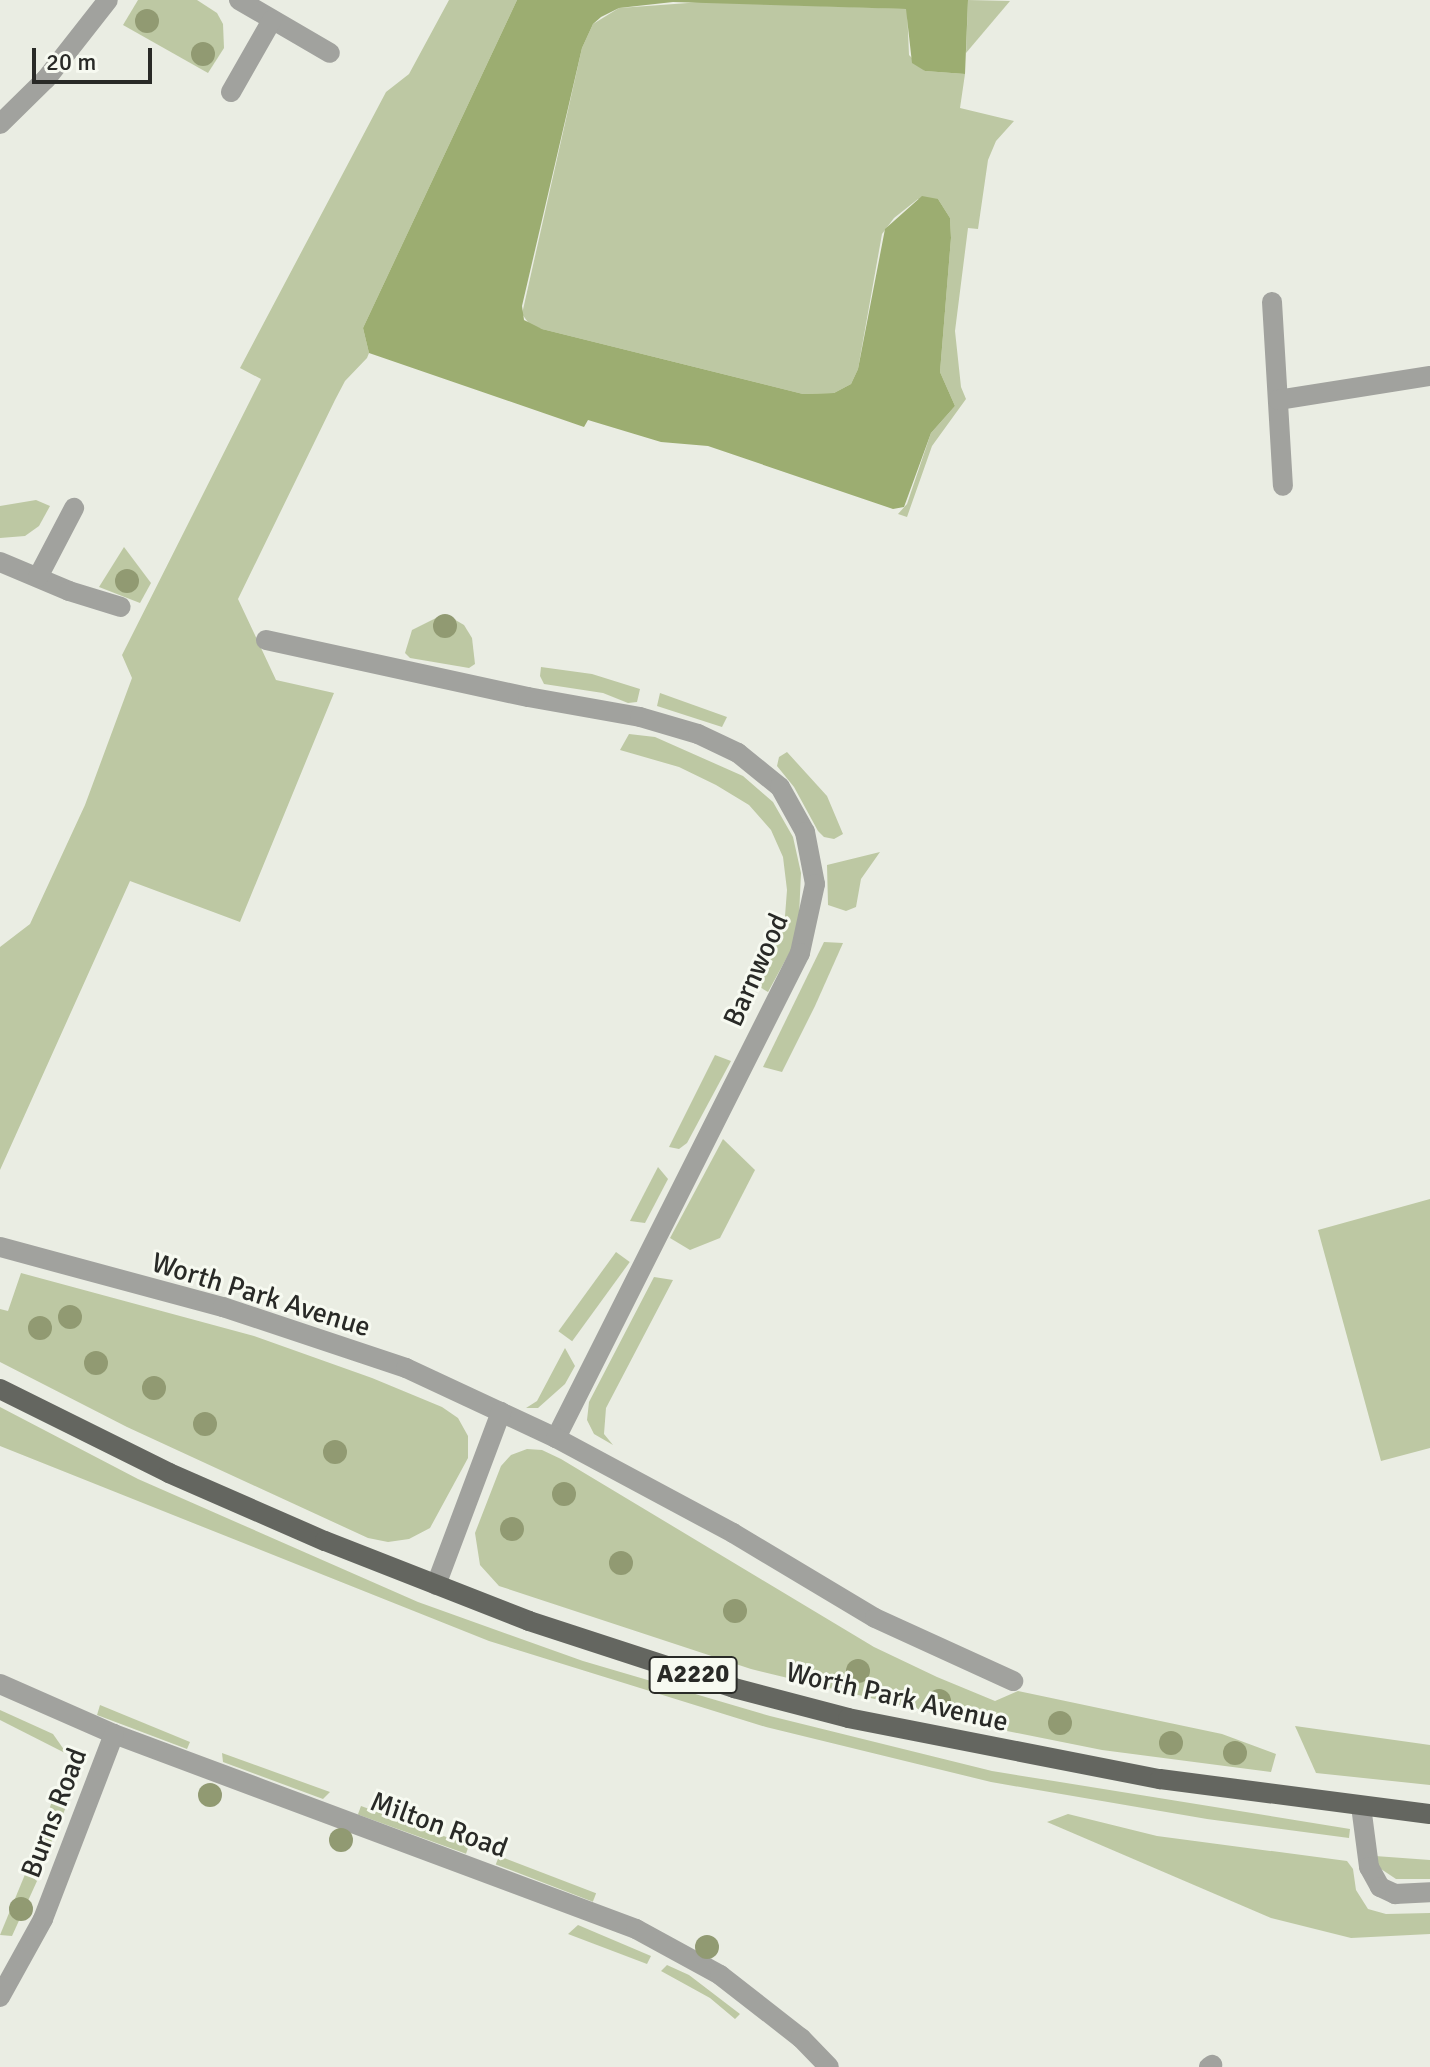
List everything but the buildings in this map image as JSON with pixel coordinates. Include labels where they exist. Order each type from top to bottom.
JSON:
[{"type":"main road","name":"Worth Park Avenue","points":[[0,1389],[169,1473],[436,1585],[622,1654],[848,1718],[1160,1779],[1430,1814]]},
{"type":"street","points":[[0,124],[46,79],[108,0]]},
{"type":"street","points":[[239,0],[330,53]]},
{"type":"street","points":[[231,92],[272,20]]},
{"type":"street","points":[[1272,302],[1283,486]]},
{"type":"street","points":[[1278,400],[1430,376]]},
{"type":"street","points":[[38,577],[74,508]]},
{"type":"street","points":[[0,562],[121,607]]},
{"type":"street","name":"Barnwood","points":[[266,640],[528,697],[640,717],[698,734],[738,753],[780,787],[805,832],[815,884],[800,953],[556,1438]]},
{"type":"street","name":"Worth Park Avenue","points":[[0,1247],[306,1333],[406,1368],[556,1438],[733,1533],[875,1618],[1013,1681]]},
{"type":"street","points":[[436,1585],[501,1412]]},
{"type":"street","name":"Milton Road","points":[[0,1684],[114,1734],[636,1929],[720,1975],[801,2038],[829,2067]]},
{"type":"street","name":"Burns Road","points":[[0,1997],[43,1919],[114,1734]]},
{"type":"street","points":[[1361,1806],[1369,1867],[1380,1887],[1395,1894],[1430,1892]]},
{"type":"shaded area","points":[[138,0],[197,0],[217,13],[223,24],[224,48],[208,73],[123,25]]},
{"type":"shaded area","points":[[449,0],[517,0],[363,328],[369,353],[367,358],[345,381],[238,599],[276,680],[334,693],[240,922],[130,881],[0,1170],[0,947],[30,924],[85,805],[132,678],[122,655],[261,379],[240,368],[386,92],[409,74]]},
{"type":"shaded area","points":[[517,0],[968,0],[965,74],[925,71],[912,63],[906,9],[673,2],[619,8],[601,17],[593,24],[582,48],[522,306],[524,320],[542,329],[803,394],[834,393],[851,384],[858,369],[885,229],[922,196],[938,199],[950,218],[951,238],[940,372],[955,406],[931,433],[904,507],[893,509],[708,446],[661,442],[588,420],[584,427],[369,353],[363,328]]},
{"type":"shaded area","points":[[968,0],[1010,1],[966,53]]},
{"type":"shaded area","points":[[702,2],[907,9],[909,55],[925,71],[965,74],[960,108],[1014,121],[996,141],[988,160],[978,229],[968,228],[955,331],[961,387],[966,399],[932,446],[907,517],[898,514],[907,504],[931,433],[955,406],[940,372],[951,238],[950,218],[938,199],[918,199],[894,218],[882,234],[858,369],[851,384],[834,393],[803,394],[542,329],[530,325],[522,314],[582,48],[593,24],[619,8]]},
{"type":"shaded area","points":[[36,500],[50,506],[39,526],[25,536],[0,538],[0,506]]},
{"type":"shaded area","points":[[124,547],[151,583],[140,603],[99,587]]},
{"type":"shaded area","points":[[438,617],[452,618],[464,625],[472,638],[475,664],[469,668],[410,658],[405,653],[412,630]]},
{"type":"shaded area","points":[[541,667],[592,674],[640,689],[637,702],[628,703],[603,693],[544,684],[540,676]]},
{"type":"shaded area","points":[[660,693],[727,717],[722,727],[657,706]]},
{"type":"shaded area","points":[[629,734],[655,737],[743,776],[773,802],[793,837],[801,873],[799,916],[792,948],[768,992],[753,983],[777,940],[785,916],[787,890],[783,857],[771,830],[749,805],[716,785],[679,767],[620,750]]},
{"type":"shaded area","points":[[787,752],[827,796],[843,834],[834,839],[824,837],[818,831],[794,787],[777,766],[779,757]]},
{"type":"shaded area","points":[[880,852],[861,879],[856,907],[846,911],[828,905],[827,865]]},
{"type":"shaded area","points":[[824,942],[843,943],[815,1006],[782,1072],[763,1067]]},
{"type":"shaded area","points":[[715,1055],[731,1061],[687,1143],[679,1149],[669,1147]]},
{"type":"shaded area","points":[[723,1139],[755,1170],[720,1238],[690,1250],[670,1238]]},
{"type":"shaded area","points":[[658,1167],[668,1179],[645,1223],[630,1221]]},
{"type":"shaded area","points":[[1430,1199],[1430,1448],[1381,1461],[1318,1230]]},
{"type":"shaded area","points":[[616,1252],[630,1262],[572,1341],[558,1331]]},
{"type":"shaded area","points":[[21,1273],[254,1336],[372,1378],[442,1407],[458,1418],[468,1436],[468,1458],[430,1528],[409,1539],[388,1542],[368,1538],[127,1427],[0,1362],[0,1309],[8,1311]]},
{"type":"shaded area","points":[[654,1277],[673,1280],[606,1408],[604,1434],[613,1445],[594,1434],[587,1420],[589,1402]]},
{"type":"shaded area","points":[[565,1348],[575,1366],[565,1384],[538,1408],[526,1408],[537,1401]]},
{"type":"shaded area","points":[[0,1407],[138,1479],[418,1602],[583,1661],[770,1716],[992,1771],[1350,1829],[1349,1838],[1207,1819],[991,1782],[766,1727],[489,1641],[0,1446]]},
{"type":"shaded area","points":[[527,1449],[542,1450],[561,1459],[874,1647],[937,1677],[995,1701],[1018,1691],[1222,1734],[1276,1754],[1271,1772],[1102,1750],[1007,1731],[751,1669],[499,1586],[480,1565],[475,1533],[501,1466],[511,1455]]},
{"type":"shaded area","points":[[100,1705],[190,1742],[187,1749],[97,1715]]},
{"type":"shaded area","points":[[0,1710],[53,1734],[67,1754],[0,1720]]},
{"type":"shaded area","points":[[1295,1726],[1430,1745],[1430,1785],[1316,1773]]},
{"type":"shaded area","points":[[222,1753],[330,1792],[323,1799],[223,1762]]},
{"type":"shaded area","points":[[57,1788],[70,1797],[46,1856],[32,1855]]},
{"type":"shaded area","points":[[361,1806],[469,1845],[466,1854],[358,1814]]},
{"type":"shaded area","points":[[1068,1814],[1157,1836],[1347,1861],[1353,1869],[1356,1890],[1368,1909],[1386,1914],[1430,1913],[1430,1934],[1351,1938],[1271,1918],[1047,1822]]},
{"type":"shaded area","points":[[499,1856],[596,1893],[593,1902],[496,1864]]},
{"type":"shaded area","points":[[1375,1856],[1430,1860],[1430,1879],[1396,1879],[1378,1867]]},
{"type":"shaded area","points":[[26,1872],[37,1881],[12,1936],[0,1935]]},
{"type":"shaded area","points":[[578,1925],[651,1956],[647,1964],[568,1934]]},
{"type":"shaded area","points":[[667,1965],[689,1975],[740,2014],[735,2019],[710,1998],[661,1971]]}]
